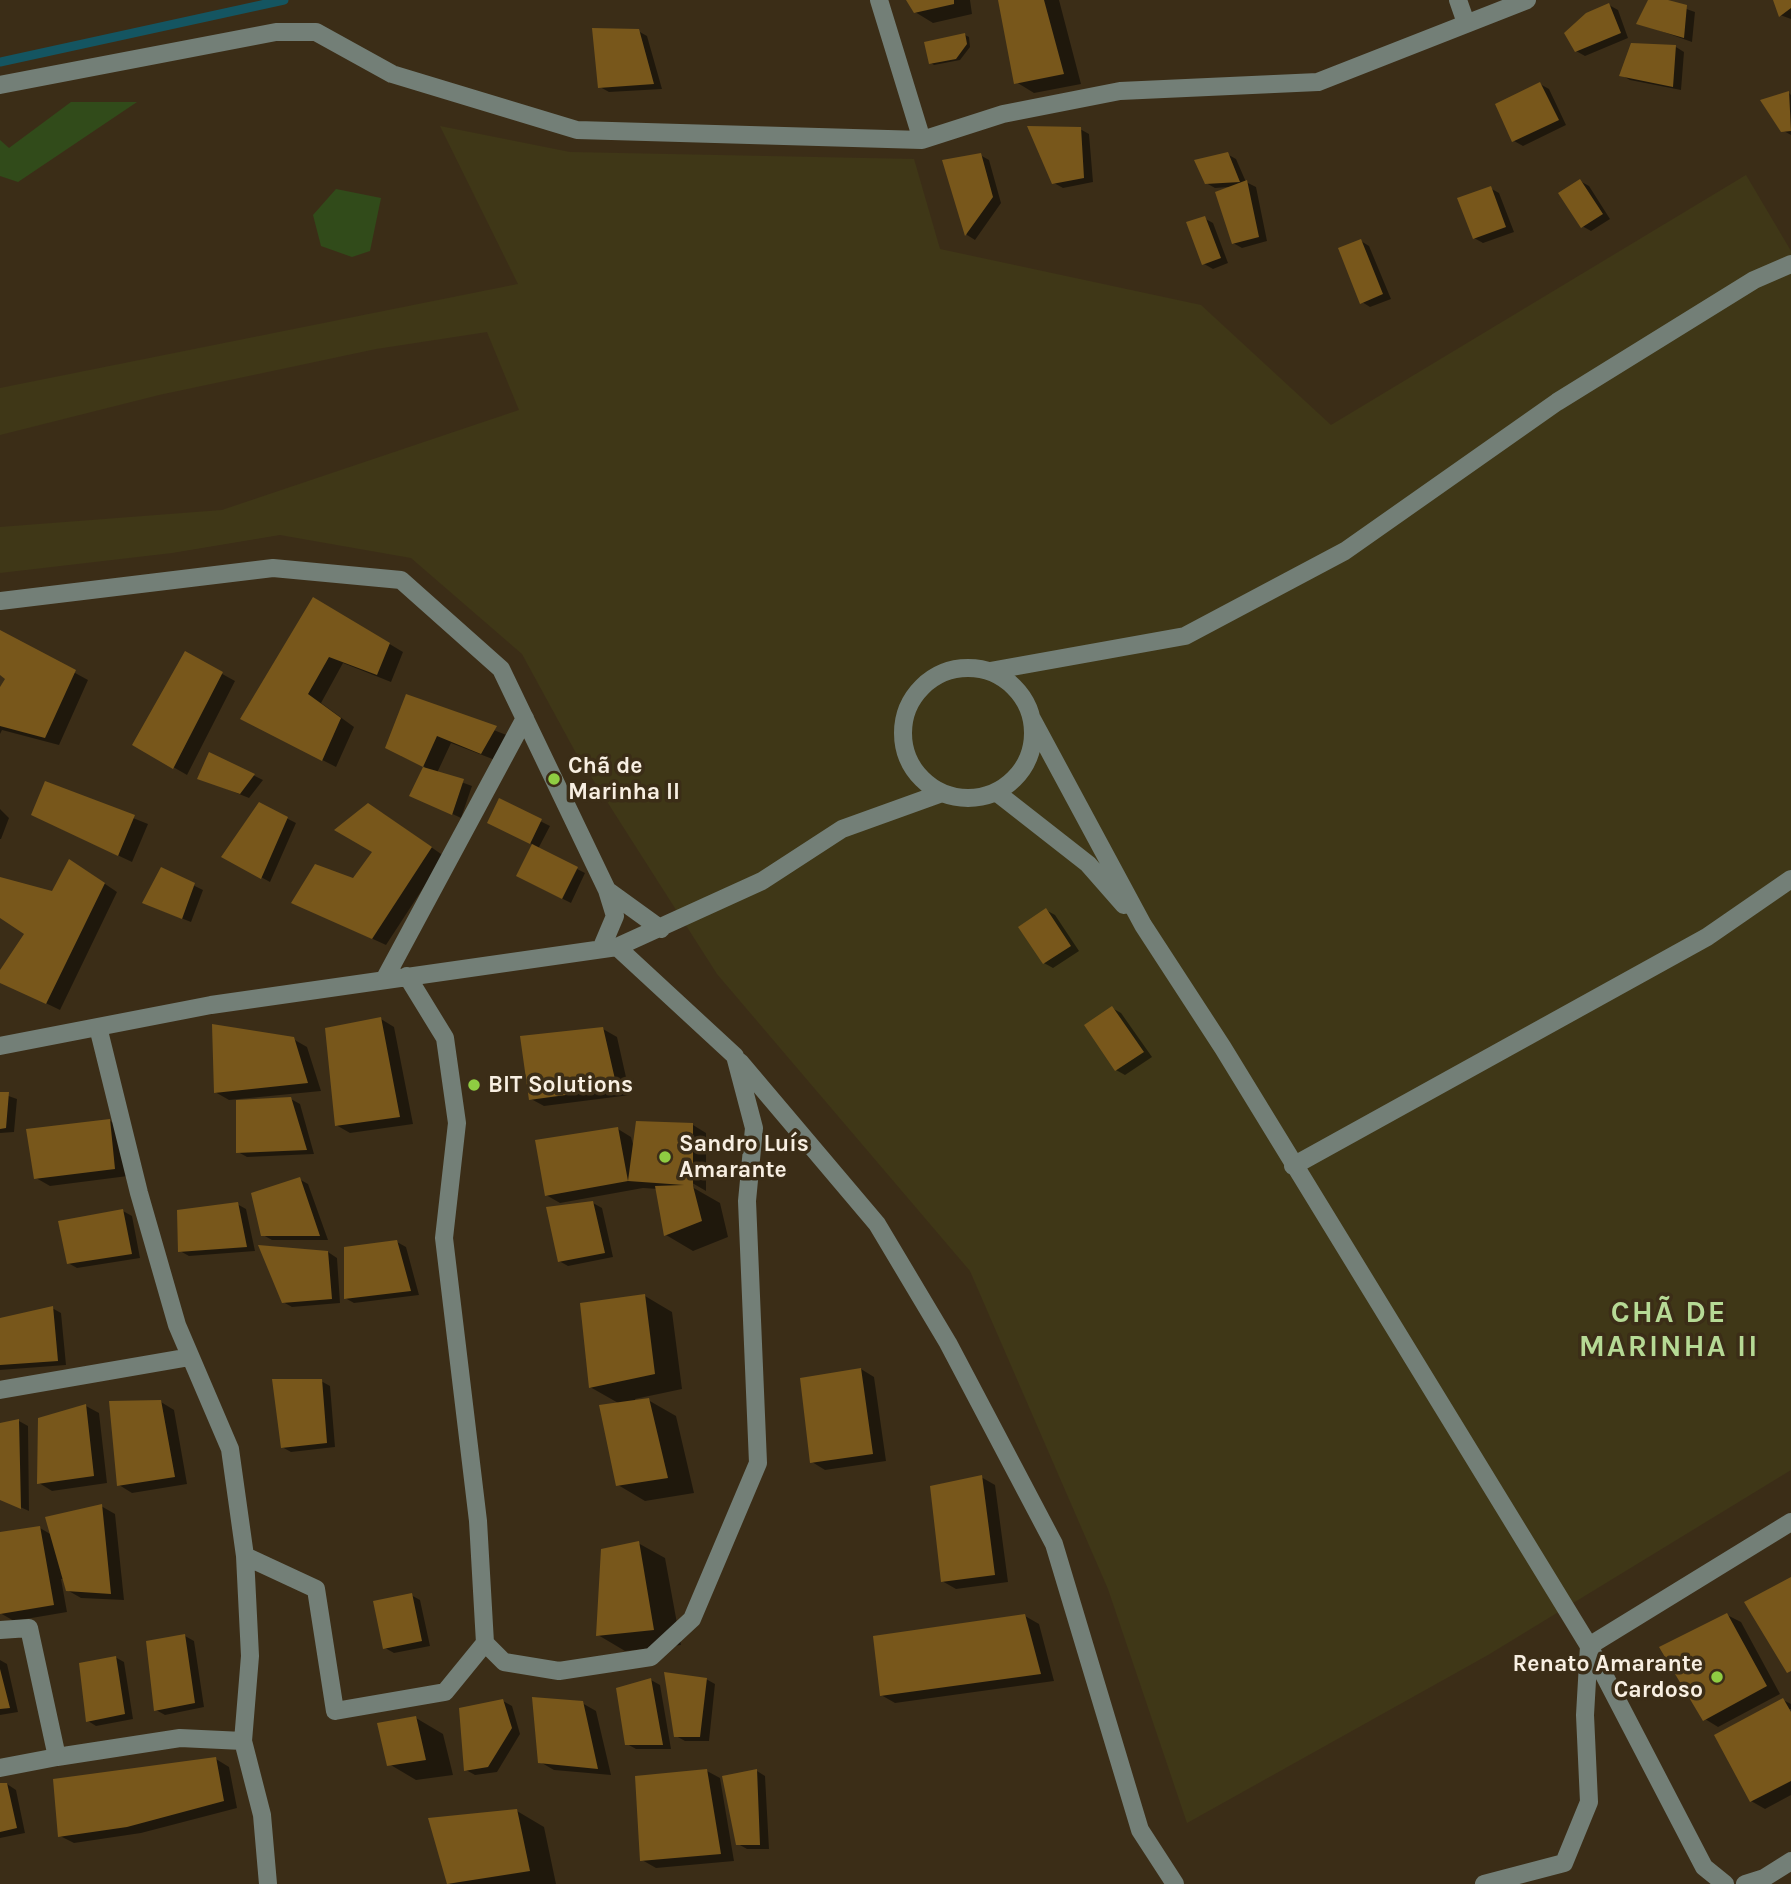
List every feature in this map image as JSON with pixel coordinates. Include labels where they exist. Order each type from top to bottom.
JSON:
[{"type":"street","points":[[879,0],[922,140]]},
{"type":"street","points":[[1458,0],[1466,23]]},
{"type":"street","points":[[0,85],[276,32],[316,32],[392,74],[577,130],[922,140],[1003,114],[1120,91],[1318,82],[1527,0]]},
{"type":"street","points":[[1032,719],[1033,741],[1027,762],[1014,779],[996,792],[978,798],[960,798],[942,793],[921,779],[907,759],[902,734],[906,709],[920,688],[940,674],[965,668],[990,671],[1185,636],[1345,551],[1557,402],[1754,280],[1791,264]]},
{"type":"street","points":[[0,601],[273,568],[401,580],[501,670],[607,890],[615,916],[609,948]]},
{"type":"street","points":[[990,671],[1009,682],[1024,699],[1032,719],[1143,925],[1223,1048],[1589,1646],[1704,1867],[1725,1884]]},
{"type":"street","points":[[384,979],[525,718]]},
{"type":"street","points":[[996,792],[1087,864],[1143,925]]},
{"type":"street","points":[[0,1046],[211,1005],[609,948],[661,929],[762,881],[842,829],[942,793]]},
{"type":"street","points":[[1293,1166],[1707,937],[1791,879]]},
{"type":"street","points":[[607,890],[661,929]]},
{"type":"street","points":[[609,948],[735,1056],[877,1223],[948,1343],[1054,1544],[1140,1830],[1175,1884]]},
{"type":"street","points":[[407,976],[445,1038],[457,1123],[444,1238],[478,1521],[485,1643],[504,1662],[559,1671],[651,1657],[692,1619],[758,1463],[747,1201],[754,1128],[735,1056]]},
{"type":"street","points":[[98,1027],[139,1193],[177,1325],[230,1449],[245,1556],[250,1657],[243,1741],[262,1815],[268,1884]]},
{"type":"street","points":[[0,1390],[190,1357]]},
{"type":"street","points":[[1589,1646],[1791,1522]]},
{"type":"street","points":[[245,1556],[316,1590],[335,1710],[445,1692],[485,1643]]},
{"type":"street","points":[[0,1630],[29,1628],[57,1757]]},
{"type":"street","points":[[1484,1884],[1564,1863],[1589,1802],[1585,1715],[1589,1646]]},
{"type":"street","points":[[0,1768],[180,1738],[243,1741]]},
{"type":"street","points":[[1745,1884],[1764,1878],[1791,1861]]},
{"type":"green space","points":[[71,102],[137,102],[18,182],[0,176],[0,140],[9,148]]},
{"type":"green space","points":[[336,189],[381,198],[370,251],[352,257],[321,246],[313,215]]},
{"type":"sand","points":[[440,126],[570,152],[914,159],[940,249],[1201,305],[1331,425],[1746,175],[1791,251],[1791,1470],[1488,1655],[1187,1823],[1108,1589],[970,1271],[717,974],[576,753],[522,654],[411,558],[280,535],[172,553],[0,573],[0,527],[222,510],[519,410],[487,332],[376,349],[159,395],[0,435],[0,388],[518,284]]},
{"type":"building","points":[[906,0],[954,0],[954,4],[914,13]]},
{"type":"building","points":[[998,0],[1044,0],[1064,74],[1014,84]]},
{"type":"building","points":[[1648,0],[1668,0],[1687,5],[1684,38],[1636,24]]},
{"type":"building","points":[[1773,0],[1791,0],[1791,8],[1779,17]]},
{"type":"building","points":[[1609,3],[1621,33],[1575,52],[1564,33],[1586,13]]},
{"type":"building","points":[[592,28],[639,29],[654,84],[598,88]]},
{"type":"building","points":[[965,33],[967,44],[956,59],[929,64],[924,42]]},
{"type":"building","points":[[1631,43],[1676,45],[1673,87],[1619,76]]},
{"type":"building","points":[[1540,82],[1559,120],[1512,142],[1495,104]]},
{"type":"building","points":[[1789,91],[1791,131],[1781,132],[1760,100]]},
{"type":"building","points":[[1027,126],[1081,127],[1084,178],[1052,184]]},
{"type":"building","points":[[1228,152],[1240,182],[1205,184],[1194,160]]},
{"type":"building","points":[[981,153],[993,197],[965,236],[942,160]]},
{"type":"building","points":[[1580,179],[1603,214],[1581,228],[1558,193]]},
{"type":"building","points":[[1247,180],[1259,237],[1232,244],[1215,192]]},
{"type":"building","points":[[1491,186],[1506,227],[1473,239],[1457,198]]},
{"type":"building","points":[[1205,216],[1221,258],[1202,265],[1186,222]]},
{"type":"building","points":[[1361,239],[1383,294],[1360,304],[1338,248]]},
{"type":"building","points":[[313,597],[390,643],[377,675],[329,657],[308,694],[341,718],[322,761],[240,719]]},
{"type":"building","points":[[0,630],[76,670],[45,738],[0,726],[0,687],[5,679],[0,675]]},
{"type":"building","points":[[185,651],[223,672],[173,769],[132,745]]},
{"type":"building","points":[[406,694],[497,726],[481,754],[437,736],[423,767],[385,748]]},
{"type":"building","points":[[209,752],[255,774],[240,794],[197,779]]},
{"type":"building","points":[[423,767],[464,779],[452,815],[409,796]]},
{"type":"building","points":[[45,781],[135,815],[118,856],[31,815]]},
{"type":"building","points":[[499,798],[542,819],[530,844],[487,823]]},
{"type":"building","points":[[259,802],[288,817],[261,879],[221,857]]},
{"type":"building","points":[[368,803],[432,847],[372,939],[291,903],[315,864],[353,878],[372,852],[334,830]]},
{"type":"building","points":[[532,844],[578,867],[562,899],[516,876]]},
{"type":"building","points":[[69,859],[105,883],[46,1004],[0,983],[0,970],[24,934],[0,918],[0,877],[52,891]]},
{"type":"building","points":[[161,867],[195,883],[182,919],[142,903]]},
{"type":"building","points":[[1046,908],[1071,946],[1043,964],[1018,927]]},
{"type":"building","points":[[1112,1006],[1144,1052],[1115,1071],[1084,1025]]},
{"type":"building","points":[[381,1017],[400,1117],[335,1126],[325,1028]]},
{"type":"building","points":[[212,1024],[294,1037],[308,1083],[214,1093]]},
{"type":"building","points":[[603,1027],[617,1088],[529,1100],[520,1036]]},
{"type":"building","points":[[0,1092],[9,1092],[6,1128],[0,1129]]},
{"type":"building","points":[[291,1097],[307,1150],[236,1153],[236,1100]]},
{"type":"building","points":[[110,1119],[115,1169],[34,1179],[26,1129]]},
{"type":"building","points":[[636,1121],[693,1123],[693,1186],[702,1221],[664,1236],[655,1186],[684,1185],[628,1181]]},
{"type":"building","points":[[618,1127],[628,1181],[545,1196],[535,1140]]},
{"type":"building","points":[[300,1177],[320,1236],[261,1236],[251,1193]]},
{"type":"building","points":[[593,1201],[605,1253],[558,1262],[546,1207]]},
{"type":"building","points":[[238,1202],[247,1247],[178,1252],[177,1210]]},
{"type":"building","points":[[123,1209],[132,1254],[67,1264],[58,1221]]},
{"type":"building","points":[[397,1240],[411,1291],[344,1299],[344,1247]]},
{"type":"building","points":[[258,1245],[328,1251],[332,1299],[282,1303]]},
{"type":"building","points":[[645,1294],[655,1374],[589,1388],[580,1303]]},
{"type":"building","points":[[53,1306],[58,1361],[0,1365],[0,1318]]},
{"type":"building","points":[[861,1368],[873,1454],[810,1463],[800,1378]]},
{"type":"building","points":[[272,1379],[322,1379],[327,1443],[281,1448]]},
{"type":"building","points":[[649,1398],[668,1478],[616,1486],[599,1405]]},
{"type":"building","points":[[161,1400],[175,1477],[117,1486],[109,1401]]},
{"type":"building","points":[[86,1404],[94,1476],[37,1484],[38,1418]]},
{"type":"building","points":[[19,1419],[21,1509],[0,1500],[0,1423]]},
{"type":"building","points":[[982,1475],[995,1575],[941,1582],[930,1486]]},
{"type":"building","points":[[102,1504],[111,1594],[66,1591],[45,1517]]},
{"type":"building","points":[[40,1526],[54,1605],[0,1614],[0,1532]]},
{"type":"building","points":[[639,1541],[654,1630],[596,1636],[601,1549]]},
{"type":"building","points":[[1791,1577],[1791,1671],[1787,1673],[1744,1602]]},
{"type":"building","points":[[412,1593],[422,1641],[383,1649],[373,1601]]},
{"type":"building","points":[[1727,1613],[1767,1686],[1703,1721],[1659,1647]]},
{"type":"building","points":[[1025,1614],[1041,1674],[880,1696],[873,1636]]},
{"type":"building","points":[[185,1634],[195,1703],[154,1711],[146,1641]]},
{"type":"building","points":[[116,1656],[125,1714],[86,1722],[79,1663]]},
{"type":"building","points":[[0,1669],[10,1708],[0,1709]]},
{"type":"building","points":[[664,1672],[707,1678],[700,1737],[674,1737]]},
{"type":"building","points":[[651,1678],[663,1745],[625,1745],[616,1688]]},
{"type":"building","points":[[532,1697],[583,1701],[598,1769],[538,1763]]},
{"type":"building","points":[[1783,1698],[1791,1712],[1791,1781],[1750,1802],[1714,1735]]},
{"type":"building","points":[[503,1699],[512,1728],[488,1767],[464,1771],[459,1708]]},
{"type":"building","points":[[416,1716],[426,1760],[387,1766],[377,1723]]},
{"type":"building","points":[[216,1757],[224,1801],[127,1827],[58,1837],[53,1779]]},
{"type":"building","points":[[707,1769],[721,1854],[640,1861],[635,1776]]},
{"type":"building","points":[[757,1769],[760,1845],[736,1845],[722,1776]]},
{"type":"building","points":[[0,1783],[7,1783],[17,1828],[0,1832]]},
{"type":"building","points":[[517,1809],[530,1871],[447,1884],[428,1818]]},
{"type":"waterway","points":[[0,62],[284,0]]},
{"type":"place","name":"Chã de Marinha II","points":[[554,779]]},
{"type":"place","name":"BIT Solutions","points":[[474,1085]]},
{"type":"place","name":"Sandro Luís Amarante","points":[[665,1157]]},
{"type":"place","name":"Renato Amarante Cardoso","points":[[1717,1677]]},
{"type":"district","name":"CHÃ DE MARINHA II","points":[[1669,1330]]}]
